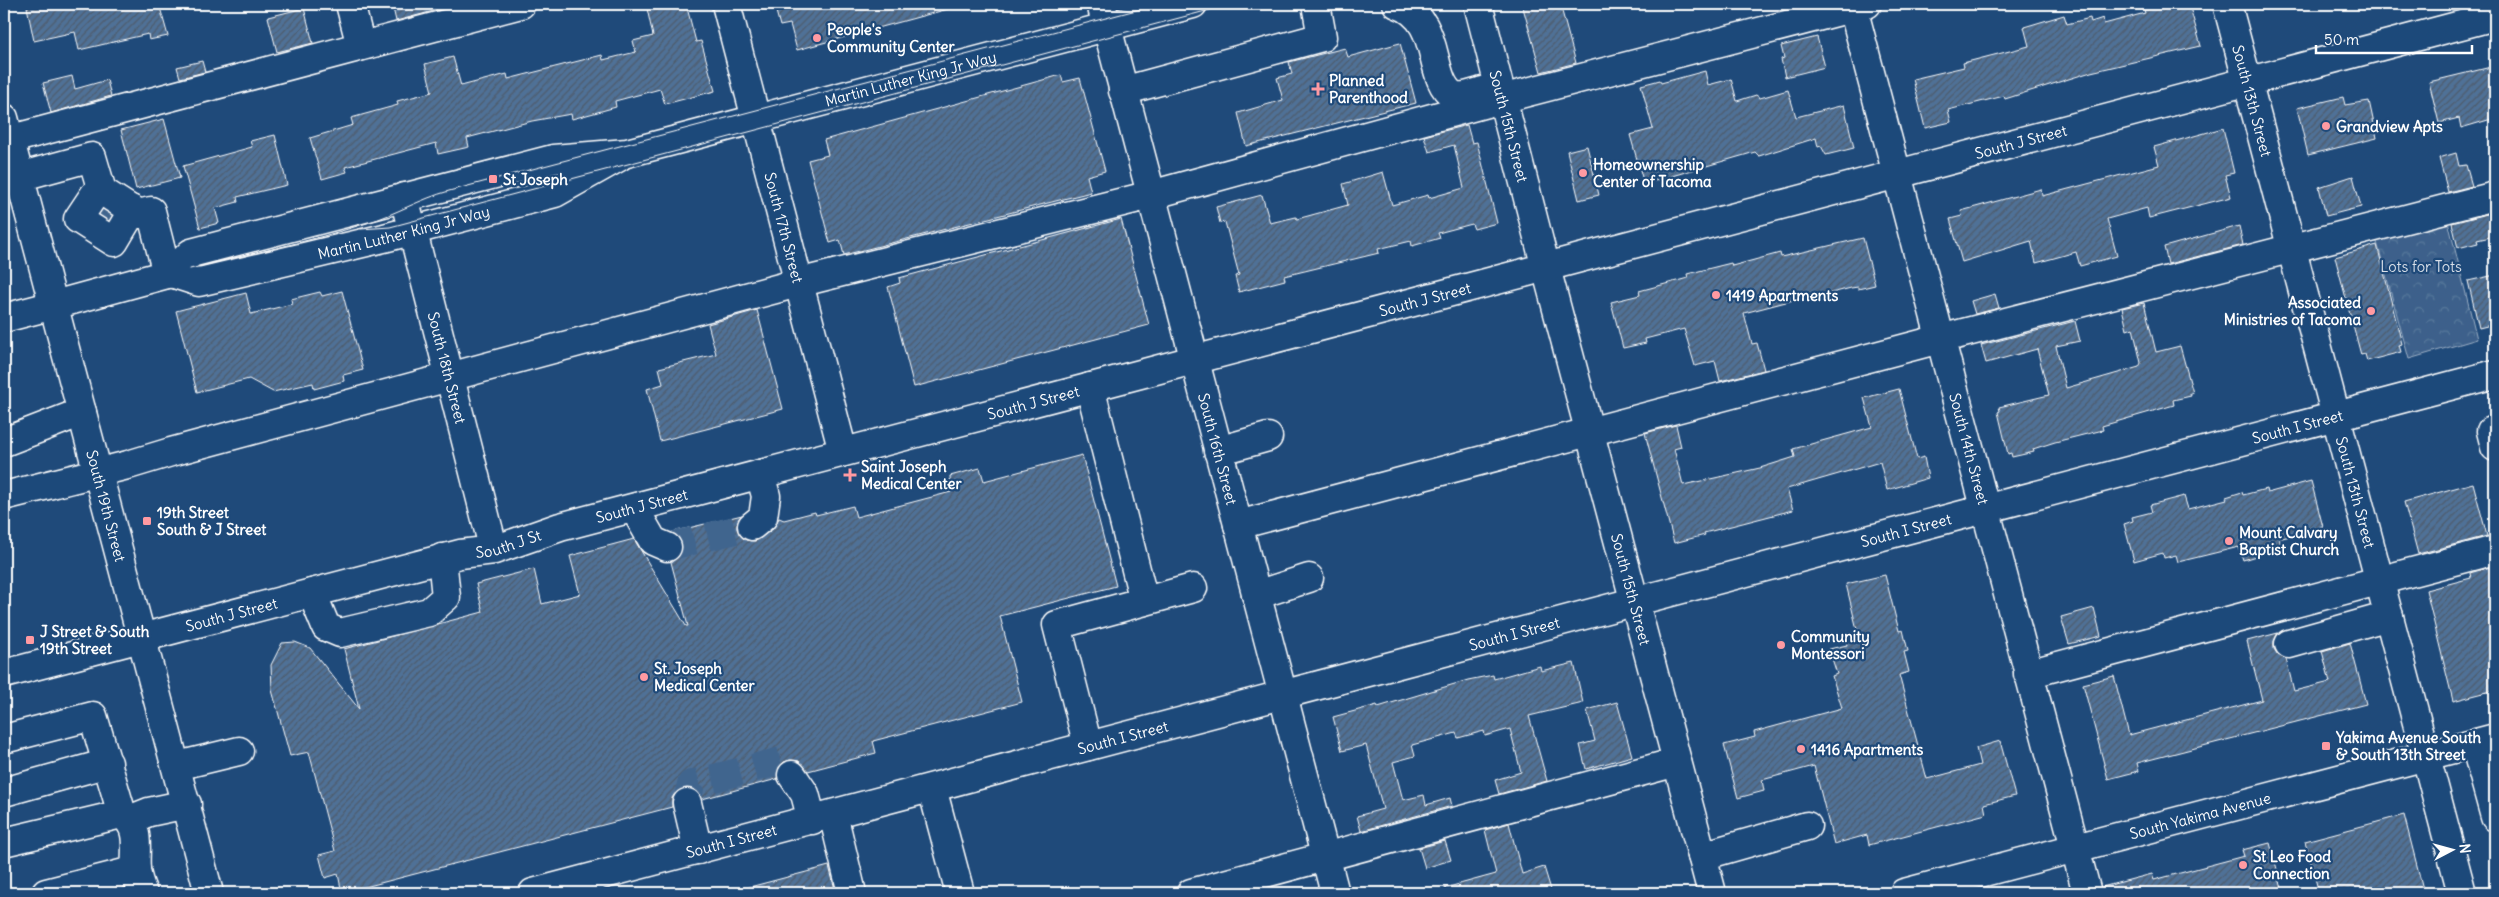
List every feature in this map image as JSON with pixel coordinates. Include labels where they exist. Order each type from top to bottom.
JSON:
[{"type":"street","points":[[350,4],[361,46]]},
{"type":"street","points":[[6,133],[361,46],[521,4]]},
{"type":"street","name":"South 17th Street","points":[[726,4],[843,452]]},
{"type":"street","name":"Martin Luther King Jr Way","points":[[169,274],[191,253],[553,159],[627,153],[756,120],[1104,15],[1193,4]]},
{"type":"street","points":[[1124,91],[1322,36],[1316,4]]},
{"type":"street","points":[[1398,4],[1407,7],[1423,22],[1444,85],[1454,95],[1500,93]]},
{"type":"street","name":"South 15th Street","points":[[1478,4],[1542,268],[1590,432],[1712,893]]},
{"type":"street","name":"South 13th Street","points":[[2227,4],[2462,893]]},
{"type":"street","points":[[4,496],[128,466],[171,452],[798,283],[1151,195],[1500,93],[1857,5]]},
{"type":"street","name":"South 14th Street","points":[[1857,5],[1897,174],[2086,893]]},
{"type":"street","name":"South 16th Street","points":[[1104,15],[1335,893]]},
{"type":"street","name":"South J Street","points":[[536,534],[2495,16]]},
{"type":"street","name":"South 19th Street","points":[[6,133],[12,179],[54,305],[209,893]]},
{"type":"street","name":"Martin Luther King Jr Way","points":[[169,274],[199,282],[412,231],[555,192],[627,153]]},
{"type":"street","points":[[4,318],[169,274],[150,211],[138,214],[109,212],[92,157],[12,179]]},
{"type":"street","points":[[1238,525],[1492,466],[1590,432],[1940,339],[2495,196]]},
{"type":"street","name":"South 18th Street","points":[[404,198],[491,539]]},
{"type":"street","name":"South I Street","points":[[533,893],[2495,374]]},
{"type":"street","points":[[1090,387],[1144,601]]},
{"type":"street","points":[[4,442],[82,412]]},
{"type":"street","points":[[1218,451],[1268,437]]},
{"type":"street","points":[[752,526],[763,517],[766,496],[760,474]]},
{"type":"street","points":[[634,508],[653,541],[666,547]]},
{"type":"street","name":"South J St","points":[[451,556],[491,539],[513,534],[536,534]]},
{"type":"street","name":"South J St","points":[[451,556],[494,550],[536,534]]},
{"type":"street","points":[[2028,674],[2495,550]]},
{"type":"street","points":[[312,592],[326,627],[340,634],[429,612],[446,597],[451,556]]},
{"type":"street","name":"South J Street","points":[[4,674],[451,556]]},
{"type":"street","points":[[1256,594],[1309,578]]},
{"type":"street","points":[[1088,746],[1057,625],[1193,588]]},
{"type":"street","points":[[2289,644],[2389,616]]},
{"type":"street","points":[[4,739],[93,716],[126,817],[137,839],[139,882],[46,893]]},
{"type":"street","points":[[2485,741],[2495,817]]},
{"type":"street","name":"South Yakima Avenue","points":[[1904,893],[2485,741]]},
{"type":"street","points":[[177,766],[239,751]]},
{"type":"street","points":[[1191,893],[1677,762]]},
{"type":"street","points":[[4,792],[108,763]]},
{"type":"street","points":[[792,775],[822,817],[852,893]]},
{"type":"street","points":[[932,788],[960,893]]},
{"type":"street","points":[[687,803],[698,850]]},
{"type":"street","points":[[4,842],[187,804]]},
{"type":"street","points":[[1702,856],[1807,826]]},
{"type":"green space","name":"Lots for Tots","points":[[2447,217],[2477,339],[2409,359],[2375,235]]},
{"type":"building","points":[[41,4],[159,4],[168,36],[149,40],[148,34],[79,50],[75,32],[34,41],[27,7]]},
{"type":"building","points":[[392,4],[449,4],[449,7],[396,21]]},
{"type":"building","points":[[646,4],[686,4],[696,42],[701,41],[715,91],[665,104],[660,89],[615,101],[616,107],[572,119],[571,114],[532,121],[467,138],[469,147],[438,154],[436,143],[345,167],[347,172],[322,179],[310,138],[353,125],[351,118],[398,105],[397,101],[432,92],[425,64],[453,57],[461,86],[507,74],[508,79],[602,55],[603,60],[636,52],[633,41],[653,36]]},
{"type":"building","name":"People's Community Center","points":[[774,4],[948,4],[948,9],[797,50],[790,24],[780,26]]},
{"type":"building","points":[[1522,4],[1560,4],[1576,63],[1541,72]]},
{"type":"building","points":[[2167,4],[2189,4],[2201,46],[2091,72],[2005,99],[2004,96],[1948,110],[1951,122],[1925,128],[1913,79],[1964,67],[1963,63],[2029,46],[2024,27],[2064,15],[2067,24],[2090,18],[2091,22],[2103,18],[2104,24],[2145,13],[2144,10]]},
{"type":"building","points":[[304,8],[313,43],[277,52],[268,17]]},
{"type":"building","points":[[1817,37],[1825,67],[1785,77],[1781,59],[1784,58],[1781,46]]},
{"type":"building","name":"Planned Parenthood","points":[[1400,43],[1416,103],[1246,146],[1238,113],[1283,100],[1277,78],[1292,74],[1289,62],[1345,48],[1348,57]]},
{"type":"building","points":[[202,61],[205,72],[180,78],[177,67]]},
{"type":"building","points":[[2495,66],[2495,118],[2461,128],[2459,118],[2439,123],[2429,82]]},
{"type":"building","points":[[1705,71],[1708,85],[1731,79],[1737,101],[1756,95],[1760,98],[1788,90],[1796,117],[1844,105],[1854,148],[1826,155],[1821,146],[1818,147],[1816,138],[1759,156],[1755,152],[1644,184],[1630,135],[1653,129],[1641,85],[1660,80],[1661,83]]},
{"type":"building","points":[[1061,75],[1063,82],[1080,78],[1105,171],[1087,176],[1091,192],[844,255],[840,240],[830,243],[808,160],[828,155],[824,140]]},
{"type":"building","points":[[72,76],[75,89],[107,80],[111,96],[51,113],[43,83]]},
{"type":"building","name":"Grandview Apts","points":[[2343,97],[2345,105],[2369,101],[2377,138],[2308,155],[2297,108]]},
{"type":"building","points":[[164,119],[180,178],[136,189],[121,130]]},
{"type":"building","points":[[1467,125],[1472,143],[1477,142],[1497,223],[1474,229],[1472,224],[1438,233],[1440,238],[1412,246],[1411,241],[1378,249],[1379,253],[1284,276],[1285,280],[1239,292],[1235,276],[1239,275],[1225,222],[1220,223],[1216,207],[1262,195],[1270,223],[1296,217],[1297,219],[1348,205],[1343,184],[1383,172],[1392,205],[1428,195],[1429,198],[1464,188],[1454,145],[1429,152],[1424,136]]},
{"type":"building","points":[[2223,128],[2234,173],[2225,175],[2231,197],[2149,218],[2147,208],[2107,219],[2117,256],[2080,266],[2076,252],[2036,263],[2031,241],[1962,262],[1950,219],[1962,216],[1961,211],[2041,189],[2042,196],[2159,165],[2154,147]]},
{"type":"building","points":[[275,135],[287,185],[237,197],[238,202],[215,208],[219,223],[200,228],[183,166],[252,147],[250,141]]},
{"type":"building","name":"Homeownership Center of Tacoma","points":[[1587,146],[1599,195],[1579,200],[1567,151]]},
{"type":"building","points":[[2456,153],[2459,166],[2466,165],[2472,186],[2448,192],[2439,158]]},
{"type":"building","points":[[2353,176],[2361,207],[2326,216],[2319,187]]},
{"type":"building","points":[[103,210],[112,216],[109,220],[100,214]]},
{"type":"building","points":[[2495,212],[2495,236],[2477,240],[2478,243],[2458,248],[2452,223]]},
{"type":"building","points":[[1121,219],[1149,325],[914,387],[888,287],[900,283],[899,278]]},
{"type":"building","points":[[2239,226],[2243,245],[2168,264],[2164,247]]},
{"type":"building","name":"1419 Apartments","points":[[1863,238],[1875,285],[1858,289],[1858,287],[1851,288],[1808,299],[1807,297],[1801,298],[1744,313],[1752,344],[1757,343],[1764,370],[1720,381],[1715,361],[1695,366],[1684,329],[1645,339],[1646,343],[1623,348],[1611,302],[1640,295],[1639,291],[1688,278],[1687,274],[1731,263],[1732,266],[1780,253],[1781,257]]},
{"type":"building","name":"Associated Ministries of Tacoma","points":[[2377,245],[2402,344],[2399,345],[2401,352],[2367,361],[2365,354],[2361,355],[2335,257]]},
{"type":"building","points":[[2495,275],[2495,324],[2479,328],[2468,281]]},
{"type":"building","points":[[342,291],[363,370],[343,375],[344,381],[314,389],[313,383],[273,392],[249,379],[197,392],[176,311],[246,293],[251,314],[292,304],[291,299],[320,292],[322,296]]},
{"type":"building","points":[[1995,294],[1999,308],[1975,314],[1971,301]]},
{"type":"building","points":[[2144,303],[2156,352],[2180,346],[2193,393],[2190,393],[2191,396],[2173,400],[2174,405],[2102,426],[2103,430],[2033,449],[2034,452],[2012,457],[2011,453],[2008,454],[1998,412],[2000,411],[1999,407],[2049,395],[2037,349],[1986,363],[1981,345],[2075,321],[2080,341],[2056,346],[2066,388],[2139,367],[2141,363],[2133,328],[2127,330],[2122,308]]},
{"type":"building","points":[[757,310],[783,409],[660,441],[647,389],[663,384],[659,368],[716,354],[708,324]]},
{"type":"building","points":[[1899,389],[1917,459],[1924,457],[1928,478],[1887,490],[1880,462],[1787,489],[1793,510],[1704,533],[1705,535],[1674,543],[1645,433],[1676,425],[1681,447],[1674,449],[1683,485],[1760,468],[1795,457],[1793,449],[1872,427],[1864,398]]},
{"type":"building","name":"St. Joseph Medical Center","points":[[1082,455],[1116,586],[1000,616],[1022,702],[873,741],[876,753],[808,771],[799,761],[790,760],[784,762],[778,768],[777,779],[702,799],[698,792],[692,788],[683,788],[676,792],[672,798],[672,807],[342,893],[338,874],[325,878],[319,855],[335,851],[309,752],[290,756],[272,690],[271,665],[282,643],[295,642],[310,648],[359,709],[344,649],[483,612],[476,584],[534,569],[542,604],[580,594],[570,556],[634,539],[686,626],[688,626],[671,562],[681,554],[682,545],[679,537],[672,532],[742,515],[738,520],[737,528],[740,535],[746,540],[755,541],[773,529],[779,518],[784,520],[815,512],[816,515],[853,506],[856,517],[951,492],[950,476],[980,468],[984,481]]},
{"type":"building","points":[[2311,481],[2323,527],[2279,539],[2281,544],[2257,550],[2259,555],[2243,560],[2239,547],[2178,562],[2176,555],[2164,558],[2163,553],[2134,561],[2124,524],[2133,521],[2132,517],[2152,512],[2150,505],[2184,496],[2188,509],[2227,499],[2226,497],[2242,492],[2243,495],[2266,489],[2267,493]]},
{"type":"building","points":[[2473,483],[2487,536],[2418,554],[2404,502]]},
{"type":"building","points":[[2490,567],[2495,589],[2495,690],[2453,701],[2426,590],[2471,578],[2470,573]]},
{"type":"building","points":[[1885,575],[1899,631],[1903,630],[1908,651],[1904,652],[1909,672],[1899,675],[1927,779],[1980,765],[1976,748],[2000,741],[2015,796],[1984,804],[1986,814],[1869,845],[1867,835],[1834,844],[1814,766],[1762,780],[1764,791],[1738,798],[1724,745],[1755,737],[1754,732],[1842,708],[1832,676],[1837,674],[1829,649],[1847,645],[1846,641],[1859,638],[1846,584]]},
{"type":"building","points":[[2094,608],[2101,636],[2069,644],[2061,617]]},
{"type":"building","points":[[2278,633],[2274,641],[2274,649],[2278,655],[2286,659],[2294,691],[2330,682],[2322,651],[2350,643],[2366,704],[2137,763],[2139,771],[2108,779],[2083,684],[2114,676],[2129,735],[2262,700],[2247,641]]},
{"type":"building","points":[[1574,663],[1583,703],[1529,716],[1547,781],[1499,794],[1495,780],[1521,772],[1510,729],[1485,736],[1484,731],[1458,738],[1456,733],[1412,745],[1415,756],[1393,762],[1403,800],[1424,795],[1426,805],[1450,798],[1452,806],[1361,831],[1357,816],[1383,809],[1366,745],[1342,751],[1333,717],[1377,705],[1378,707],[1468,680],[1493,675],[1494,679],[1540,666],[1541,671]]},
{"type":"building","points":[[1617,702],[1632,756],[1586,769],[1580,745],[1595,741],[1587,710]]},
{"type":"building","points":[[2404,815],[2424,893],[2319,893],[2305,841]]},
{"type":"building","points":[[1509,823],[1522,874],[1544,867],[1552,893],[1446,893],[1445,888],[1496,874],[1485,830]]},
{"type":"building","points":[[1445,841],[1451,860],[1425,868],[1419,848]]},
{"type":"building","name":"St Leo Food Connection","points":[[2270,843],[2282,888],[2261,893],[2102,893],[2102,887],[2152,874],[2154,880],[2244,856],[2242,850]]},
{"type":"building","points":[[829,866],[836,893],[747,893],[746,888]]},
{"type":"tunnel","points":[[98,229],[111,208]]},
{"type":"tunnel","points":[[667,547],[752,526]]},
{"type":"tunnel","points":[[687,803],[691,784],[781,761],[792,775]]},
{"type":"tram line","points":[[190,269],[345,230],[449,191],[1159,4]]},
{"type":"tram line","points":[[361,229],[390,227],[1232,4]]},
{"type":"place","name":"People's Community Center","points":[[817,38]]},
{"type":"place","name":"Planned Parenthood","points":[[1318,89]]},
{"type":"place","name":"Grandview Apts","points":[[2326,126]]},
{"type":"place","name":"Homeownership Center of Tacoma","points":[[1583,173]]},
{"type":"place","name":"St Joseph","points":[[493,179]]},
{"type":"place","name":"1419 Apartments","points":[[1716,295]]},
{"type":"place","name":"Associated Ministries of Tacoma","points":[[2371,311]]},
{"type":"place","name":"Saint Joseph Medical Center","points":[[850,475]]},
{"type":"place","name":"19th Street South & J Street","points":[[147,521]]},
{"type":"place","name":"Mount Calvary Baptist Church","points":[[2229,541]]},
{"type":"place","name":"J Street & South 19th Street","points":[[30,640]]},
{"type":"place","name":"Community Montessori","points":[[1781,645]]},
{"type":"place","name":"St. Joseph Medical Center","points":[[644,677]]},
{"type":"place","name":"Yakima Avenue South & South 13th Street","points":[[2326,746]]},
{"type":"place","name":"1416 Apartments","points":[[1801,749]]},
{"type":"place","name":"St Leo Food Connection","points":[[2243,865]]}]
